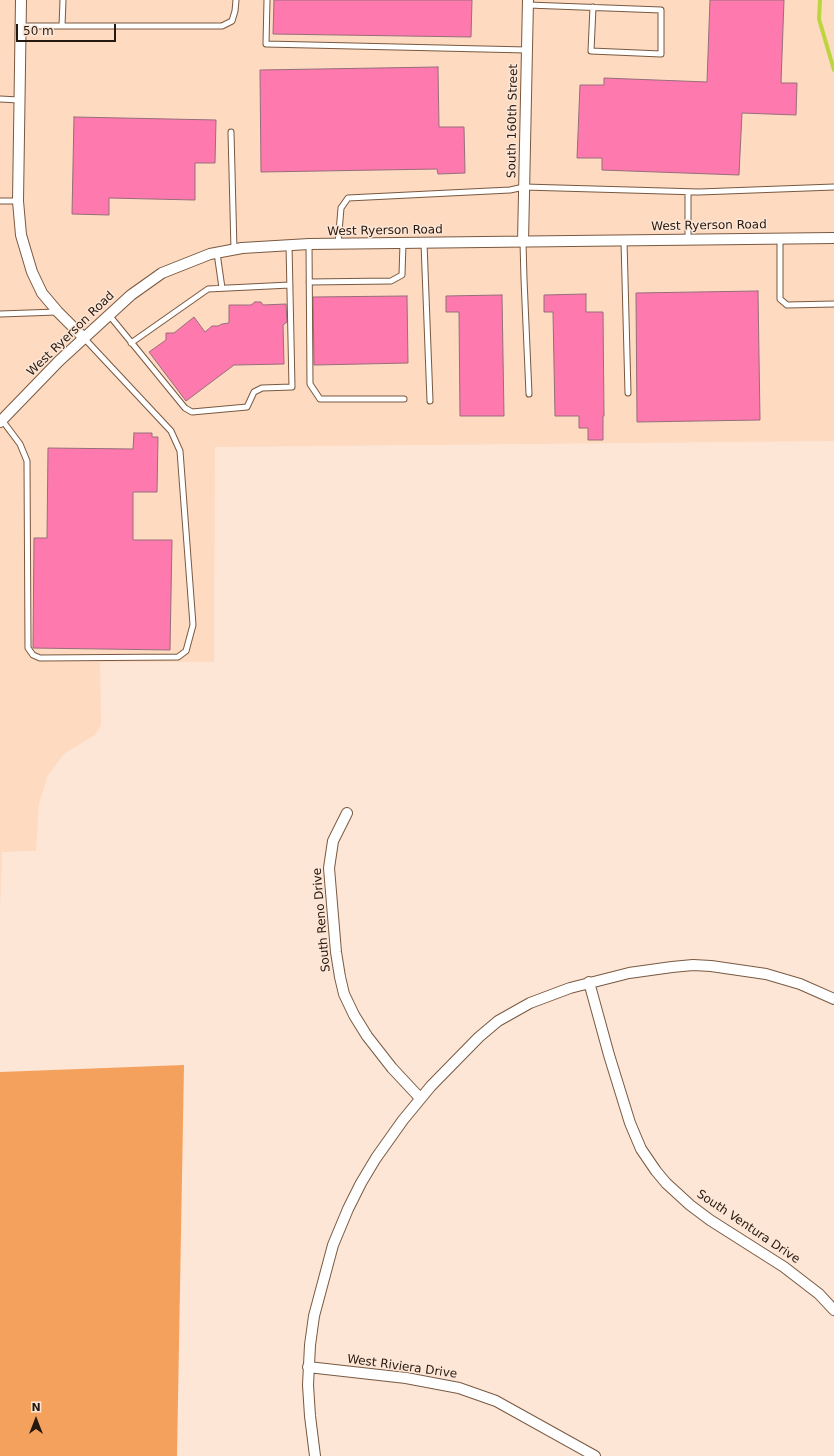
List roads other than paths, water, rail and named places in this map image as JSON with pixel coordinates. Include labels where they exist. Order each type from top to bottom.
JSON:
[{"type":"street","points":[[22,0],[18,201],[21,236],[32,272],[42,293],[58,312],[84,338]]},
{"type":"street","name":"South 160th Street","points":[[523,242],[528,2]]},
{"type":"street","name":"West Ryerson Road","points":[[1,421],[59,361],[131,295],[162,273],[193,260],[217,253],[234,250],[310,244],[834,238]]},
{"type":"street","name":"South Reno Drive","points":[[347,813],[333,841],[329,868],[332,916],[340,977],[344,994],[366,1036],[392,1068],[420,1098]]},
{"type":"street","points":[[314,1456],[310,1416],[308,1367],[314,1316],[333,1245],[348,1209],[376,1158],[420,1098],[479,1037],[498,1021],[530,1002],[570,988],[629,973],[686,966],[712,966],[766,974],[800,984],[834,999]]},
{"type":"street","name":"South Ventura Drive","points":[[589,982],[630,1123],[641,1149],[656,1171],[690,1205],[710,1220],[784,1267],[819,1294],[834,1310]]},
{"type":"street","name":"West Riviera Drive","points":[[308,1367],[406,1378],[459,1388],[496,1401],[595,1456]]},
{"type":"lane","points":[[62,26],[63,0]]},
{"type":"lane","points":[[21,26],[222,26],[232,21],[236,0]]},
{"type":"lane","points":[[267,0],[266,44],[527,50]]},
{"type":"lane","points":[[528,2],[661,10],[661,54],[591,51],[594,7]]},
{"type":"lane","points":[[0,99],[19,100]]},
{"type":"lane","points":[[231,132],[234,250]]},
{"type":"lane","points":[[338,244],[341,208],[348,198],[510,190],[524,187],[688,192],[834,187]]},
{"type":"lane","points":[[688,192],[688,240]]},
{"type":"lane","points":[[0,201],[18,201]]},
{"type":"lane","points":[[780,238],[780,298],[787,305],[834,304]]},
{"type":"lane","points":[[624,241],[628,393]]},
{"type":"lane","points":[[523,242],[530,394]]},
{"type":"lane","points":[[424,243],[430,401]]},
{"type":"lane","points":[[310,244],[310,384],[320,399],[404,399]]},
{"type":"lane","points":[[310,282],[391,281],[402,275],[403,244]]},
{"type":"lane","points":[[109,315],[185,408],[192,412],[247,407],[254,392],[262,388],[292,387],[289,246]]},
{"type":"lane","points":[[217,253],[222,288]]},
{"type":"lane","points":[[131,343],[208,289],[290,285]]},
{"type":"lane","points":[[0,314],[58,312]]},
{"type":"lane","points":[[1,421],[20,444],[27,461],[28,648],[33,655],[40,658],[178,657],[186,650],[193,625],[180,451],[170,431],[84,338]]},
{"type":"waterway","points":[[820,0],[819,19],[834,70]]}]
